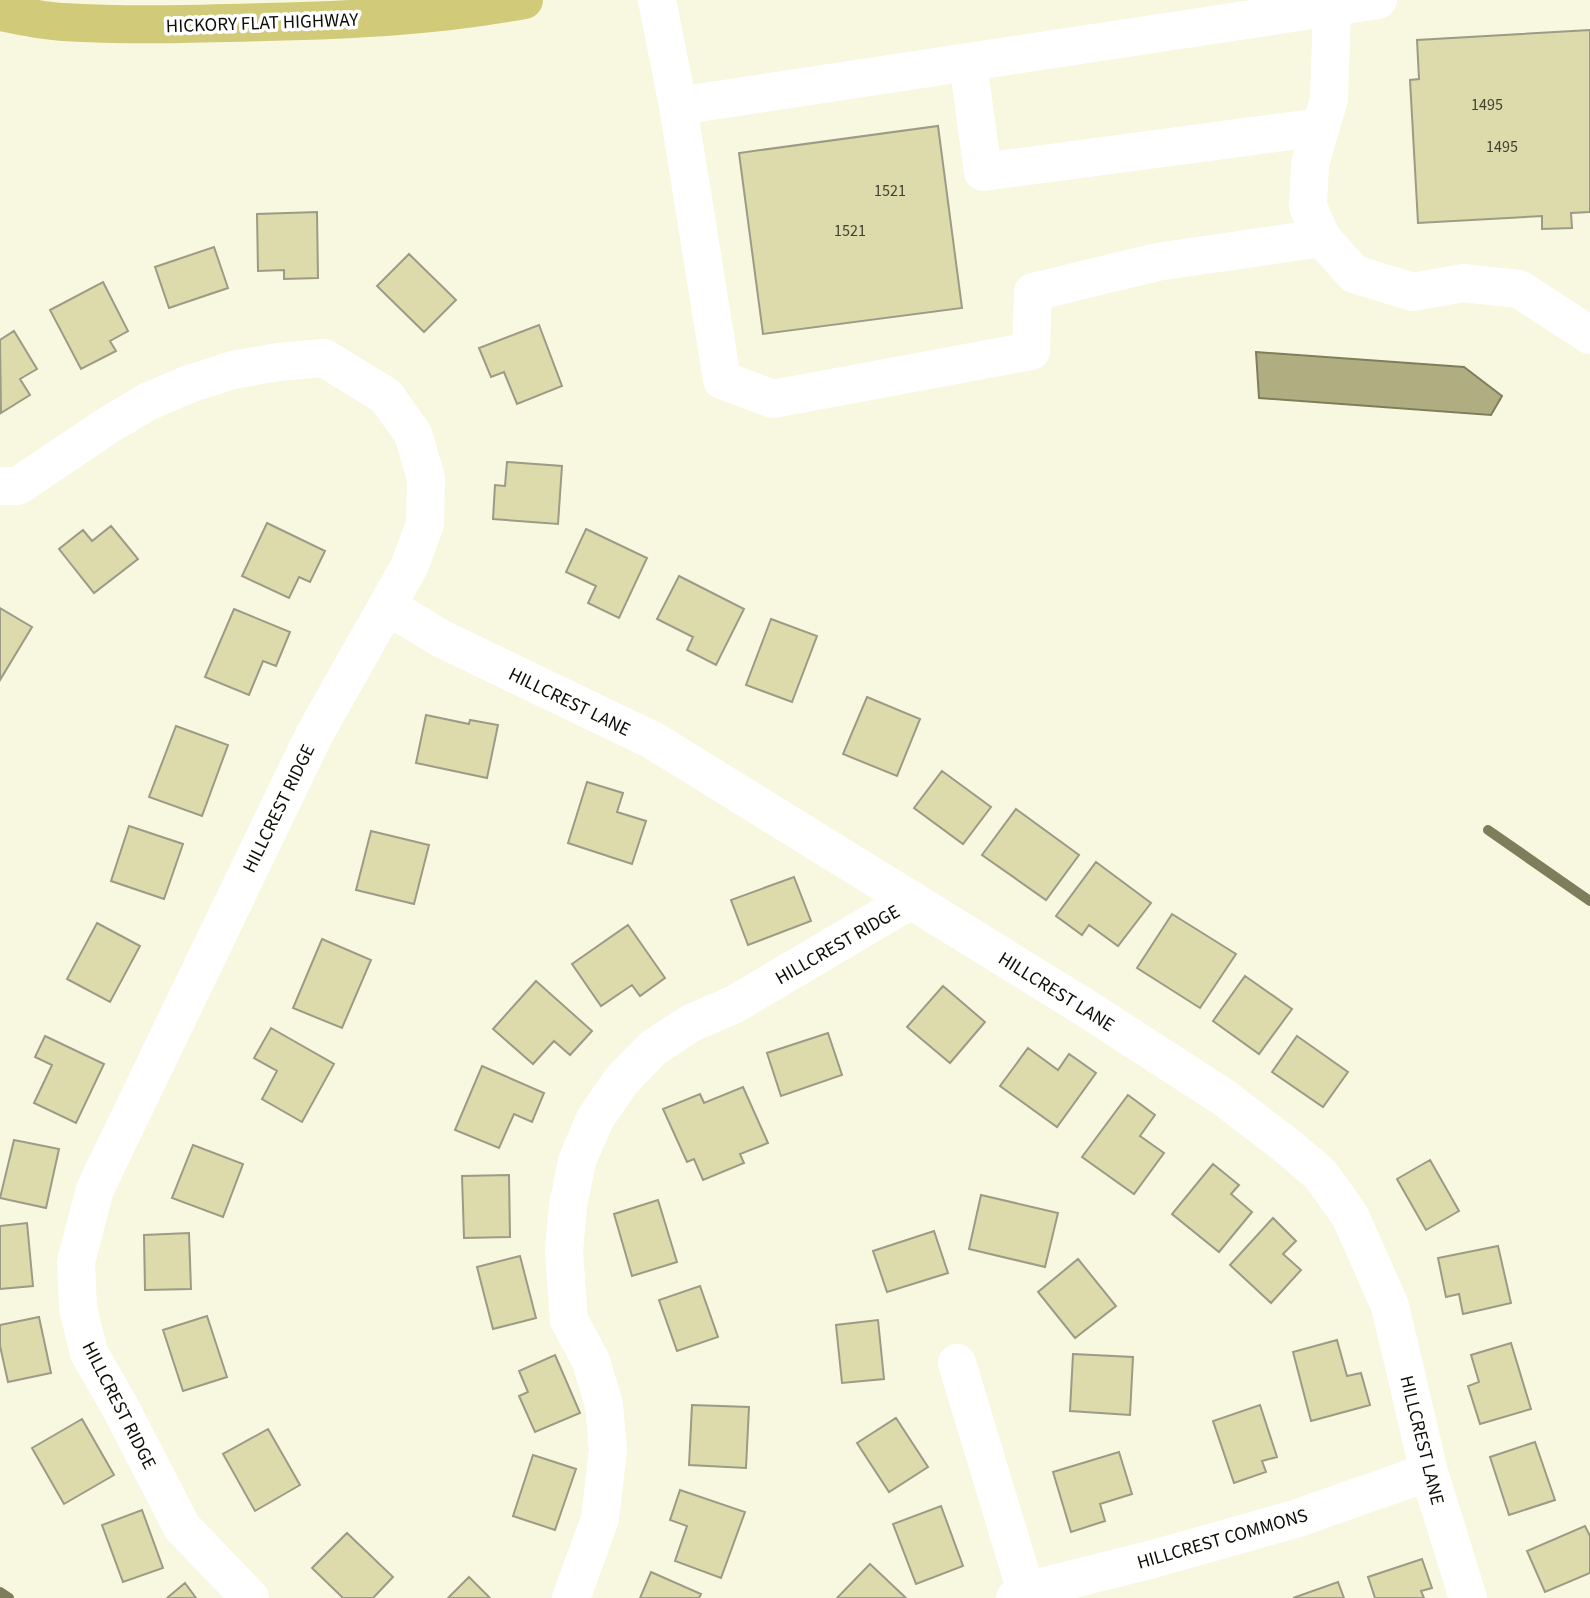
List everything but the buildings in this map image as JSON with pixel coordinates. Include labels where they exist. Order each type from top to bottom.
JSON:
[{"type":"main road","name":"HICKORY FLAT HIGHWAY","points":[[0,12],[60,22],[216,24],[382,18],[524,0]]},
{"type":"street","points":[[657,0],[678,106],[722,380],[773,399],[1031,351],[1033,292],[1157,262],[1322,238]]},
{"type":"street","points":[[678,106],[1331,3],[1378,0]]},
{"type":"street","points":[[1331,3],[1329,99],[1310,164],[1308,208],[1322,238],[1354,274],[1413,292],[1463,282],[1519,289],[1590,335]]},
{"type":"street","points":[[968,62],[983,172],[1321,127]]},
{"type":"street","name":"HILLCREST RIDGE","points":[[0,486],[19,486],[117,420],[147,402],[189,384],[233,370],[324,358],[386,396],[413,434],[426,478],[425,524],[409,567],[314,735],[95,1189],[76,1262],[78,1308],[89,1353],[182,1527],[250,1598]]},
{"type":"street","name":"HILLCREST LANE","points":[[387,606],[442,639],[654,741],[1092,1012],[1223,1097],[1321,1175],[1350,1216],[1390,1306],[1429,1472],[1468,1598]]},
{"type":"street","name":"HILLCREST RIDGE","points":[[571,1598],[600,1519],[608,1450],[604,1405],[591,1361],[569,1320],[564,1252],[568,1206],[577,1161],[595,1119],[621,1080],[653,1048],[691,1023],[733,1004],[911,900]]},
{"type":"street","points":[[957,1363],[1023,1596]]},
{"type":"street","name":"HILLCREST COMMONS","points":[[1023,1596],[1295,1519],[1429,1472]]},
{"type":"shaded area","points":[[1256,352],[1464,367],[1502,396],[1491,415],[1259,398]]},
{"type":"waterway","points":[[1488,830],[1590,901]]},
{"type":"waterway","points":[[0,1592],[9,1598]]}]
